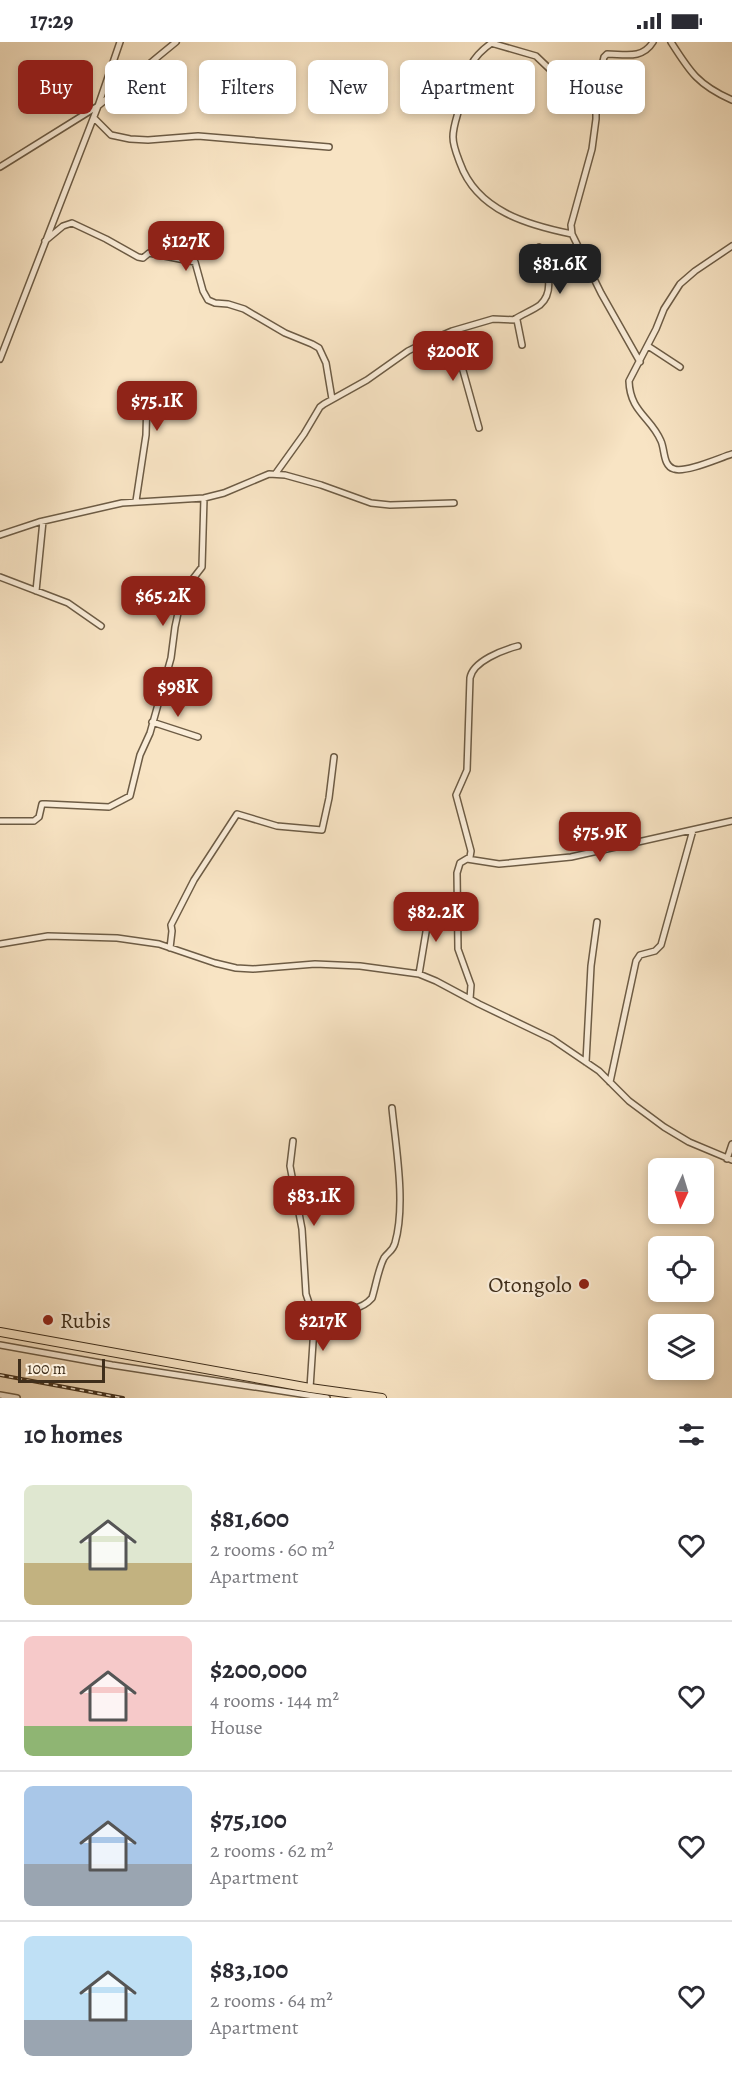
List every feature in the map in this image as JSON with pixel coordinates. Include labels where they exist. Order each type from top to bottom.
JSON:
[{"type":"highway","points":[[0,1332],[310,1388],[382,1398]]},
{"type":"street","points":[[0,359],[94,118],[120,42]]},
{"type":"street","points":[[0,166],[98,106],[176,42]]},
{"type":"street","points":[[604,60],[605,55],[610,54],[632,56],[641,53],[653,42]]},
{"type":"street","points":[[671,42],[686,67],[696,78],[711,90],[732,100]]},
{"type":"street","points":[[547,66],[536,56],[492,43],[474,58],[466,76],[453,132],[454,145],[461,166],[472,186],[483,198],[517,219],[572,234]]},
{"type":"street","points":[[596,114],[592,149],[572,219],[572,234],[600,293],[640,362]]},
{"type":"street","points":[[94,118],[111,135],[130,139],[198,136],[329,147]]},
{"type":"street","points":[[45,241],[63,226],[72,223],[138,257],[143,258],[149,253],[195,262],[205,297],[208,300],[244,309],[285,333],[319,348],[326,363],[332,399]]},
{"type":"street","points":[[732,246],[680,284],[664,309],[629,381],[634,406],[661,440],[667,465],[671,468],[681,470],[732,454]]},
{"type":"street","points":[[276,473],[320,407],[332,399],[367,381],[408,351],[452,331],[493,319],[515,319],[541,304],[549,292],[549,278],[539,247]]},
{"type":"street","points":[[515,319],[519,324],[522,345]]},
{"type":"street","points":[[452,331],[478,428]]},
{"type":"street","points":[[648,346],[680,367]]},
{"type":"street","points":[[129,387],[145,393],[147,398],[145,442],[136,501]]},
{"type":"street","points":[[0,535],[43,521],[136,501],[204,498],[224,493],[262,476],[276,473],[321,485],[371,503],[390,505],[454,503]]},
{"type":"street","points":[[0,821],[34,821],[39,817],[42,804],[110,807],[126,799],[132,792],[140,755],[171,658],[174,627],[181,599],[202,567],[204,498]]},
{"type":"street","points":[[36,591],[43,521]]},
{"type":"street","points":[[0,577],[68,603],[101,626]]},
{"type":"street","points":[[470,999],[471,985],[458,949],[457,873],[460,863],[470,856],[471,851],[456,795],[467,770],[471,673],[477,665],[518,646]]},
{"type":"street","points":[[152,722],[198,737]]},
{"type":"street","points":[[170,948],[171,925],[194,880],[237,814],[277,826],[322,830],[334,757]]},
{"type":"street","points":[[466,859],[499,864],[571,857],[732,821]]},
{"type":"street","points":[[610,1082],[636,961],[639,955],[655,951],[661,945],[693,830]]},
{"type":"street","points":[[419,974],[430,908]]},
{"type":"street","points":[[586,1062],[591,966],[597,922]]},
{"type":"street","points":[[0,944],[48,936],[117,938],[170,948],[236,968],[253,969],[315,964],[360,966],[419,974],[535,1030],[586,1062],[643,1112],[689,1142],[729,1160],[732,1144]]},
{"type":"street","points":[[310,1388],[314,1316],[317,1309],[353,1310],[368,1302],[372,1298],[386,1254],[393,1250],[399,1220],[398,1174],[392,1108]]},
{"type":"street","points":[[293,1141],[290,1166],[302,1229],[306,1294],[314,1316]]},
{"type":"street","points":[[0,1345],[299,1396],[327,1398]]},
{"type":"street","points":[[289,1384],[299,1396]]},
{"type":"street","points":[[0,1395],[17,1398]]},
{"type":"railway","points":[[0,1375],[123,1398]]},
{"type":"place","name":"Otongolo","points":[[584,1284]]},
{"type":"place","name":"Rubis","points":[[48,1320]]}]
